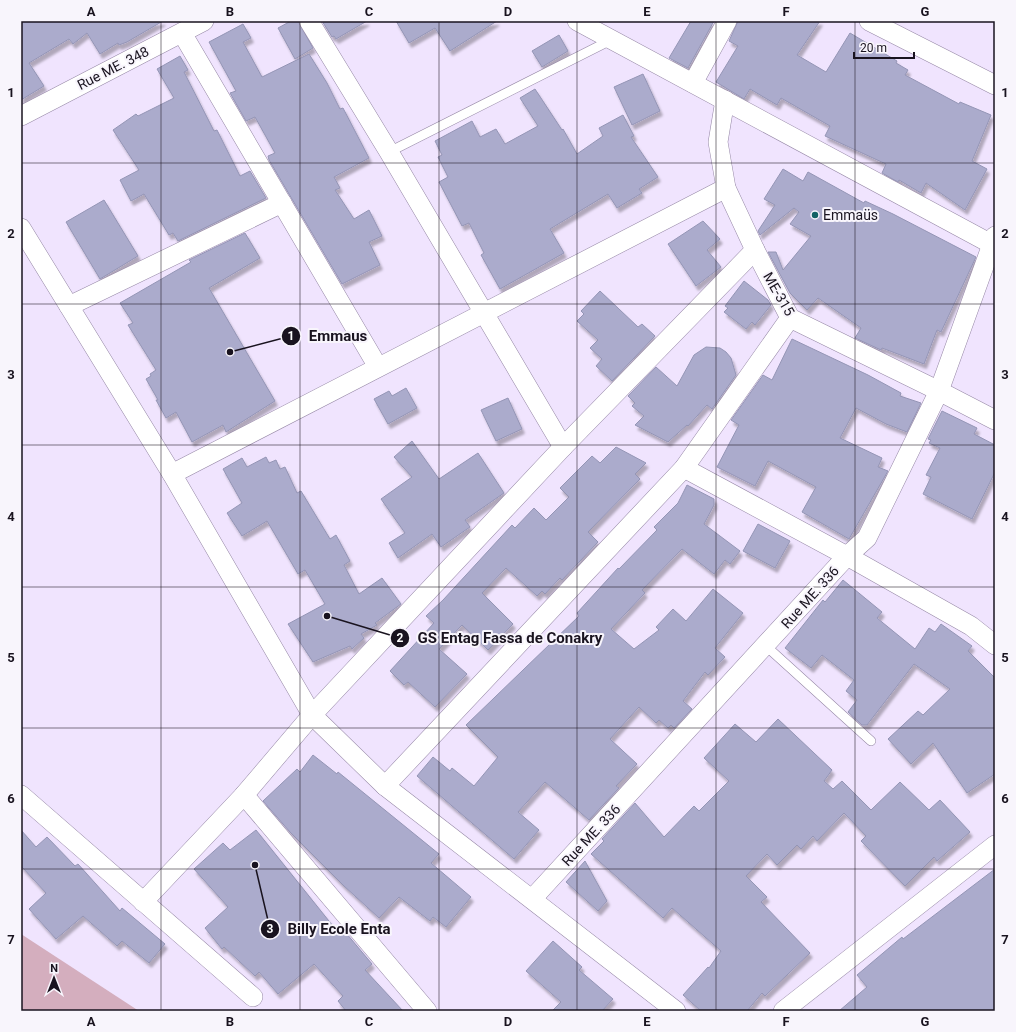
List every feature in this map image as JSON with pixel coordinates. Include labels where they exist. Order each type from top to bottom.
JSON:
[{"type":"street","name":"Rue ME. 348","points":[[21,116],[204,21]]},
{"type":"street","points":[[309,21],[389,152],[563,447]]},
{"type":"street","points":[[577,21],[994,242]]},
{"type":"street","points":[[693,83],[727,21]]},
{"type":"street","points":[[869,21],[995,85]]},
{"type":"street","points":[[182,33],[378,367]]},
{"type":"street","name":"ME-315","points":[[725,100],[718,142],[726,188],[755,250],[790,318],[939,390],[995,420]]},
{"type":"street","points":[[172,474],[726,188]]},
{"type":"street","points":[[69,306],[282,203]]},
{"type":"street","points":[[21,228],[172,474],[312,715],[385,786],[676,1011]]},
{"type":"street","name":"Rue ME. 336","points":[[532,899],[766,646],[847,556],[867,538],[939,390],[994,242]]},
{"type":"street","points":[[143,902],[244,794],[312,715],[563,447],[755,250]]},
{"type":"street","points":[[385,786],[684,468],[790,318]]},
{"type":"street","points":[[684,468],[847,556],[971,626],[995,645]]},
{"type":"street","points":[[244,794],[427,1011]]},
{"type":"street","points":[[21,795],[253,997]]},
{"type":"street","points":[[783,1011],[995,845]]},
{"type":"lane","points":[[389,152],[611,40]]},
{"type":"lane","points":[[766,646],[871,741]]},
{"type":"shaded area","points":[[21,934],[139,1011],[21,1011]]},
{"type":"building","points":[[21,21],[163,21],[127,42],[119,45],[118,43],[100,54],[87,33],[73,44],[69,39],[29,63],[44,86],[21,100]]},
{"type":"building","points":[[291,21],[298,21],[313,48],[295,59],[278,28]]},
{"type":"building","points":[[322,21],[367,21],[336,39],[334,36],[332,37]]},
{"type":"building","points":[[396,21],[497,21],[450,51],[435,28],[409,43]]},
{"type":"building","points":[[691,21],[714,21],[688,68],[669,58]]},
{"type":"building","points":[[738,21],[820,21],[797,55],[826,72],[850,33],[897,61],[896,63],[908,70],[905,75],[959,104],[960,102],[991,115],[972,161],[987,169],[965,210],[926,183],[921,193],[899,180],[898,182],[882,173],[886,164],[825,136],[830,126],[781,98],[777,105],[750,89],[744,99],[716,82],[738,46],[729,41]]},
{"type":"building","points":[[243,24],[251,38],[243,42],[262,77],[309,54],[327,83],[340,109],[343,108],[369,158],[334,177],[340,188],[335,190],[354,219],[369,210],[382,236],[369,242],[380,265],[342,284],[269,160],[268,156],[275,153],[255,117],[246,121],[230,93],[236,91],[209,42]]},
{"type":"building","points":[[559,35],[568,51],[542,67],[532,51]]},
{"type":"building","points":[[180,56],[188,70],[184,72],[214,131],[217,130],[240,176],[250,171],[266,198],[178,241],[173,233],[169,235],[144,194],[131,201],[120,180],[139,170],[113,130],[136,114],[138,116],[174,98],[157,69]]},
{"type":"building","points":[[643,74],[660,111],[632,125],[614,87]]},
{"type":"building","points":[[535,89],[562,130],[563,129],[577,154],[603,136],[599,128],[623,115],[634,136],[631,137],[658,177],[639,189],[642,193],[617,208],[608,194],[550,229],[564,253],[500,289],[481,255],[484,253],[469,223],[462,226],[439,182],[448,177],[438,157],[442,155],[435,141],[472,121],[480,137],[496,129],[505,144],[538,126],[520,98]]},
{"type":"building","points":[[783,169],[803,181],[808,172],[864,203],[865,201],[893,214],[976,257],[941,332],[937,330],[924,364],[882,348],[881,350],[855,338],[861,328],[818,298],[807,310],[790,293],[768,252],[776,252],[783,270],[811,236],[790,224],[799,212],[794,208],[760,235],[758,231],[775,205],[764,199]]},
{"type":"building","points":[[104,200],[138,256],[100,279],[66,222]]},
{"type":"building","points":[[703,221],[720,239],[707,250],[721,267],[696,286],[668,244]]},
{"type":"building","points":[[245,233],[260,258],[209,288],[275,401],[226,432],[223,425],[192,442],[176,412],[166,418],[156,400],[158,400],[146,379],[156,370],[128,325],[133,323],[120,303],[191,262],[189,260]]},
{"type":"building","points":[[744,281],[768,300],[771,305],[755,325],[752,322],[746,329],[724,312],[728,308],[725,306]]},
{"type":"building","points":[[600,291],[638,327],[642,324],[655,336],[612,381],[596,366],[602,359],[590,348],[598,340],[577,321],[584,314],[581,311]]},
{"type":"building","points":[[792,339],[868,375],[901,393],[900,396],[921,403],[907,432],[886,424],[856,408],[840,438],[882,458],[878,467],[888,471],[849,539],[802,512],[816,487],[768,461],[755,486],[717,467],[739,425],[731,420],[763,375],[772,380]]},
{"type":"building","points":[[706,347],[720,348],[726,352],[731,358],[736,375],[712,409],[707,405],[688,426],[687,425],[668,442],[635,425],[644,416],[632,406],[635,403],[628,396],[656,367],[677,386],[694,355]]},
{"type":"building","points":[[406,388],[417,408],[388,424],[374,399],[389,391],[392,396]]},
{"type":"building","points":[[508,398],[522,429],[496,441],[481,410]]},
{"type":"building","points":[[942,411],[977,428],[974,434],[995,445],[995,472],[972,519],[923,494],[931,477],[926,475],[940,448],[929,443],[931,440],[928,439]]},
{"type":"building","points":[[412,441],[439,479],[478,453],[504,493],[465,520],[470,527],[441,547],[432,534],[398,558],[389,543],[405,533],[381,499],[412,477],[394,457]]},
{"type":"building","points":[[616,447],[646,463],[635,474],[640,479],[588,532],[598,542],[562,580],[560,578],[545,594],[542,591],[537,596],[506,568],[482,593],[513,624],[488,650],[462,625],[439,649],[467,674],[435,707],[408,682],[404,685],[390,671],[434,623],[426,616],[443,600],[512,525],[515,528],[534,508],[546,520],[569,497],[560,488],[592,456],[600,463]]},
{"type":"building","points":[[266,457],[269,463],[276,460],[280,469],[285,467],[297,493],[301,491],[330,539],[336,535],[350,561],[344,565],[359,594],[382,578],[401,604],[375,623],[377,625],[361,634],[364,638],[352,649],[350,646],[313,662],[288,624],[325,604],[305,570],[298,574],[267,521],[242,536],[227,513],[242,503],[223,469],[242,458],[247,467]]},
{"type":"building","points":[[687,485],[714,499],[714,505],[704,524],[740,551],[730,564],[725,560],[714,574],[682,549],[642,590],[645,593],[611,629],[634,649],[659,630],[656,627],[673,609],[686,621],[713,589],[743,613],[715,648],[725,657],[708,675],[705,672],[683,701],[692,709],[674,728],[671,725],[668,728],[659,720],[656,723],[639,707],[610,739],[637,764],[616,786],[619,788],[589,820],[545,782],[518,812],[539,830],[514,859],[417,776],[433,757],[450,771],[452,768],[474,786],[498,757],[466,725],[579,616],[577,613],[618,568],[619,569],[657,530],[654,527],[678,503]]},
{"type":"building","points":[[758,524],[790,541],[775,568],[743,551]]},
{"type":"building","points":[[843,580],[882,612],[877,618],[915,649],[929,628],[935,632],[941,624],[972,646],[968,651],[995,678],[995,774],[967,793],[933,743],[911,764],[888,739],[918,711],[923,715],[950,689],[914,664],[867,725],[862,725],[848,712],[857,700],[846,691],[854,680],[822,655],[811,668],[785,648],[823,600],[825,602]]},
{"type":"building","points":[[778,719],[832,770],[824,781],[833,789],[842,781],[871,810],[900,782],[929,810],[940,800],[970,832],[937,861],[934,857],[905,886],[861,841],[866,836],[844,813],[817,841],[813,836],[801,849],[797,845],[777,865],[767,854],[746,876],[767,897],[761,902],[810,953],[765,996],[762,993],[747,1011],[701,1011],[683,995],[708,967],[709,968],[721,951],[672,908],[663,918],[591,854],[604,841],[602,839],[635,803],[664,837],[694,806],[699,811],[729,781],[704,758],[735,724],[756,742]]},
{"type":"building","points":[[313,755],[337,774],[338,772],[439,854],[431,863],[471,897],[446,927],[433,917],[430,921],[399,897],[379,918],[344,886],[290,832],[263,801],[297,769],[300,772]]},
{"type":"building","points":[[21,830],[36,847],[47,837],[75,866],[78,864],[120,911],[122,908],[165,944],[149,963],[122,941],[117,946],[83,916],[56,939],[29,909],[46,893],[21,866]]},
{"type":"building","points":[[256,830],[337,931],[341,927],[372,964],[365,970],[403,1011],[346,1011],[338,1001],[343,996],[314,964],[278,994],[259,972],[255,976],[224,947],[222,949],[205,928],[228,907],[194,869],[223,843],[230,850]]},
{"type":"building","points":[[585,861],[607,901],[598,911],[566,882]]},
{"type":"building","points":[[995,869],[995,1011],[839,1011],[867,987],[857,975],[902,937],[903,939]]},
{"type":"building","points":[[553,941],[582,967],[579,970],[613,999],[602,1011],[552,1011],[561,1002],[526,971]]},
{"type":"place","name":"Emmaüs","points":[[815,215]]},
{"type":"place","name":"Emmaus","points":[[230,352]]},
{"type":"place","name":"GS Entag Fassa de Conakry","points":[[327,616]]},
{"type":"place","name":"Billy Ecole Enta","points":[[255,865]]}]
